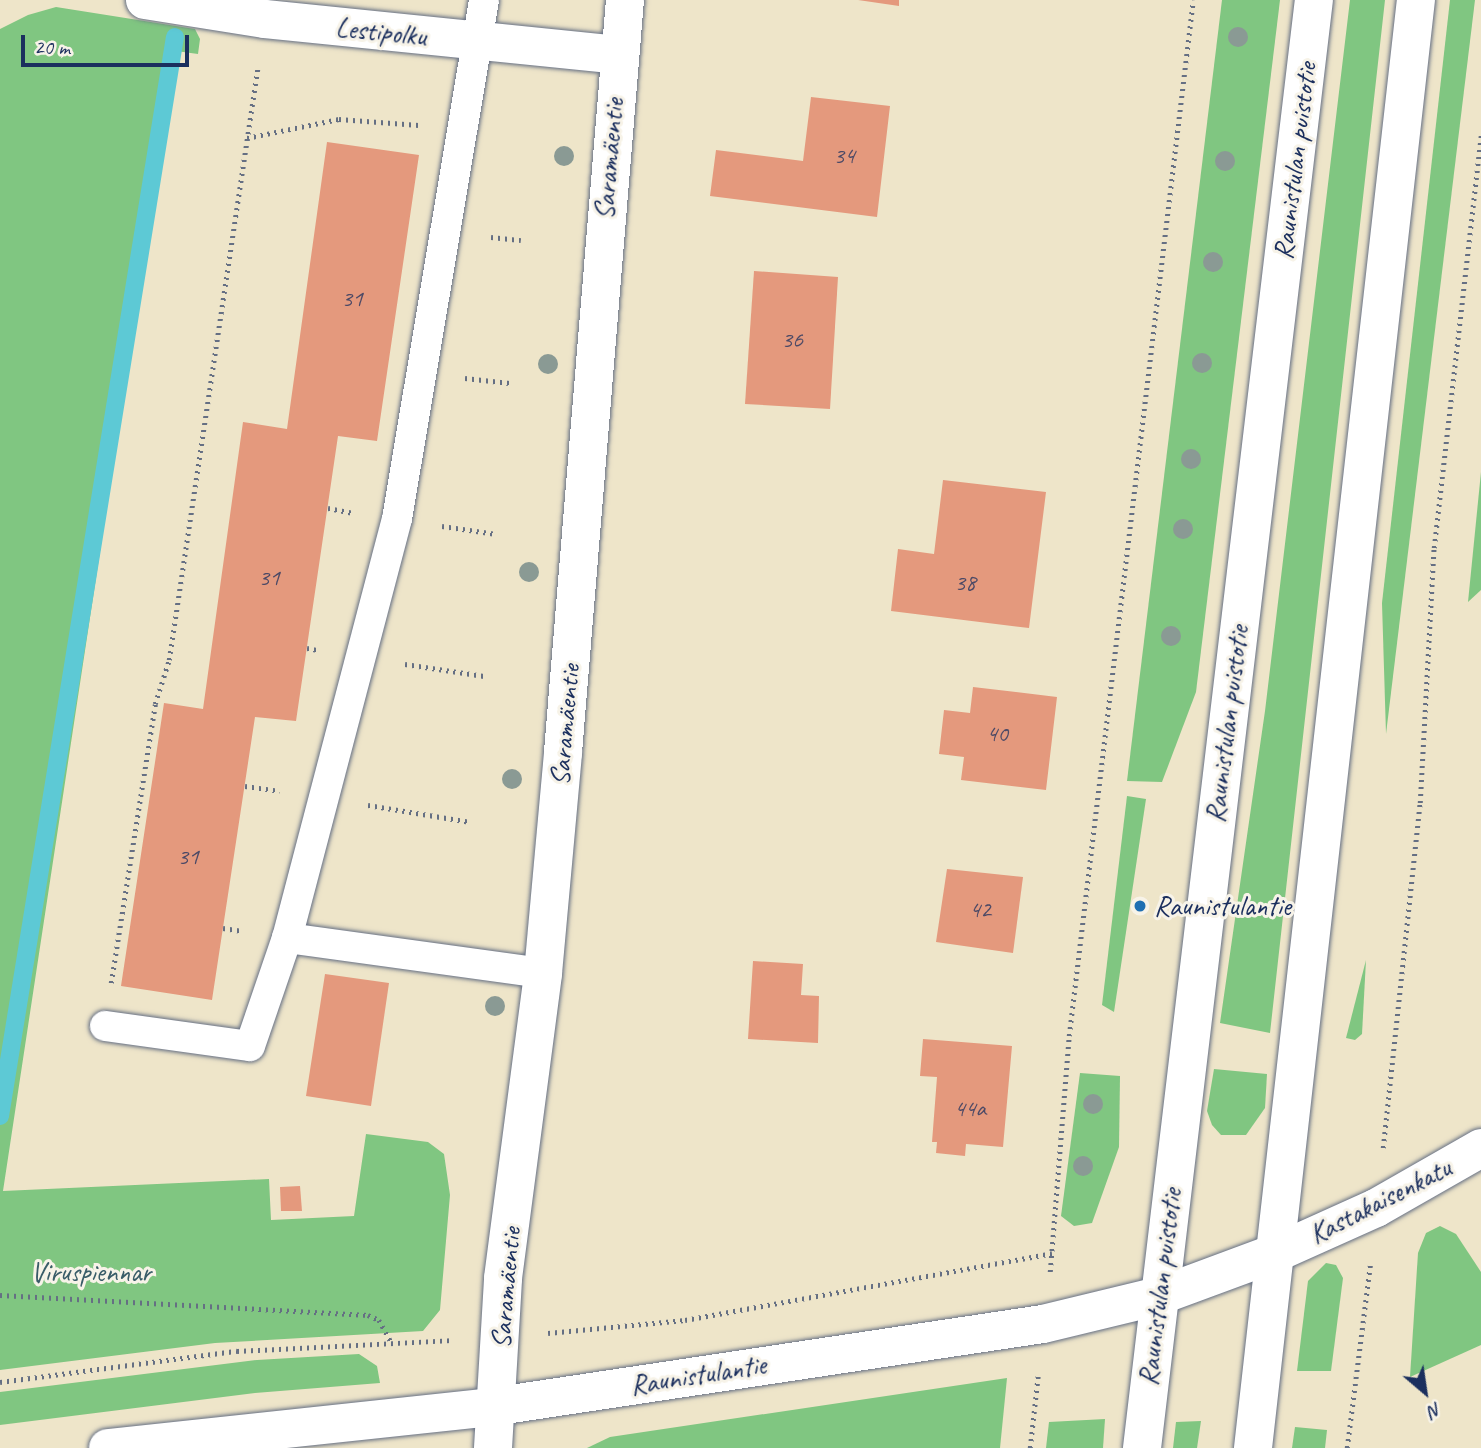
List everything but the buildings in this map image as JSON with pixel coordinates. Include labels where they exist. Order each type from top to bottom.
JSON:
[{"type":"street","name":"Lestipolku","points":[[145,0],[265,19],[618,55]]},
{"type":"street","name":"Saramäentie","points":[[493,1448],[498,1406],[503,1278],[543,972],[618,55],[625,0]]},
{"type":"street","name":"Raunistulan puistotie","points":[[1142,1448],[1314,0]]},
{"type":"street","points":[[1253,1448],[1278,1252],[1416,0]]},
{"type":"street","name":"Kastakaisenkatu","points":[[1278,1252],[1377,1208],[1481,1148]]},
{"type":"street","name":"Raunistulantie","points":[[108,1448],[498,1406],[1044,1324],[1159,1296],[1278,1252]]},
{"type":"lane","points":[[105,1026],[250,1046],[287,938],[397,519],[484,0]]},
{"type":"lane","points":[[287,938],[543,972]]},
{"type":"path","points":[[1030,1448],[1044,1324],[1069,1036],[1193,0]]},
{"type":"path","points":[[105,1026],[155,704],[169,660],[265,19]]},
{"type":"path","points":[[247,138],[339,119],[463,128]]},
{"type":"path","points":[[1347,1448],[1377,1208],[1420,803],[1434,548],[1481,134]]},
{"type":"path","points":[[328,509],[348,512]]},
{"type":"path","points":[[245,786],[267,789]]},
{"type":"path","points":[[223,928],[247,932]]},
{"type":"path","points":[[0,1295],[368,1315],[379,1320],[392,1343]]},
{"type":"green space","points":[[1222,0],[1280,0],[1196,692],[1162,782],[1127,781]]},
{"type":"green space","points":[[1350,0],[1385,0],[1270,1033],[1220,1023],[1265,711]]},
{"type":"green space","points":[[1450,0],[1475,0],[1386,734],[1382,603]]},
{"type":"green space","name":"Viruspiennar","points":[[56,7],[195,29],[200,39],[198,54],[176,51],[3,1191],[269,1179],[271,1220],[354,1216],[366,1134],[428,1142],[444,1154],[450,1195],[440,1310],[423,1331],[215,1343],[0,1370],[0,29],[28,15]]},
{"type":"green space","points":[[1481,472],[1481,590],[1468,602]]},
{"type":"green space","points":[[1127,796],[1146,799],[1114,1012],[1102,1005]]},
{"type":"green space","points":[[1366,960],[1362,1034],[1355,1040],[1346,1038]]},
{"type":"green space","points":[[1214,1069],[1267,1074],[1265,1108],[1246,1135],[1221,1135],[1212,1125],[1207,1111]]},
{"type":"green space","points":[[1080,1073],[1120,1076],[1119,1147],[1092,1223],[1074,1226],[1061,1216]]},
{"type":"green space","points":[[1440,1226],[1456,1234],[1481,1272],[1481,1345],[1410,1377],[1418,1253],[1426,1233]]},
{"type":"green space","points":[[1326,1263],[1336,1265],[1343,1278],[1331,1371],[1297,1371],[1308,1281]]},
{"type":"green space","points":[[359,1354],[377,1366],[380,1383],[255,1393],[0,1425],[0,1392],[257,1360]]},
{"type":"green space","points":[[1007,1378],[1000,1448],[587,1448],[610,1437]]},
{"type":"green space","points":[[1105,1419],[1103,1448],[1046,1448],[1049,1422]]},
{"type":"green space","points":[[1201,1421],[1197,1448],[1173,1448],[1176,1422]]},
{"type":"green space","points":[[1295,1427],[1327,1430],[1325,1448],[1292,1448]]},
{"type":"waterway","points":[[0,1116],[175,37]]},
{"type":"place","name":"Raunistulantie","points":[[1140,906]]}]
